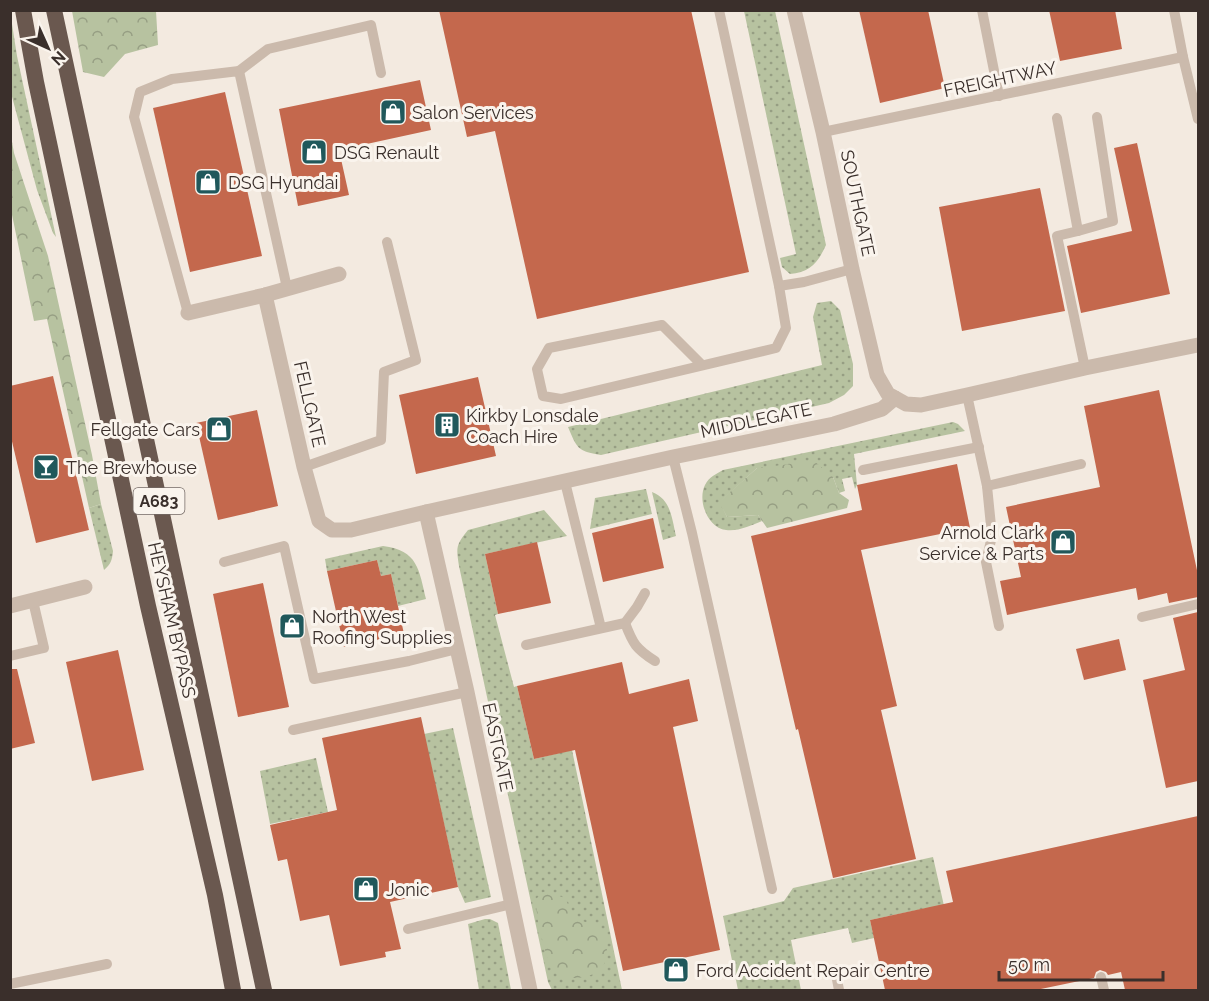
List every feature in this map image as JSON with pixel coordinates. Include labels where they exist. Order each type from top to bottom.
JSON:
[{"type":"highway","name":"HEYSHAM BYPASS","points":[[23,10],[36,82],[141,573],[212,884],[233,990]]},
{"type":"highway","name":"HEYSHAM BYPASS","points":[[54,10],[264,990]]},
{"type":"street","name":"SOUTHGATE","points":[[794,10],[877,375],[888,394],[895,398]]},
{"type":"street","points":[[188,313],[265,295],[339,274]]},
{"type":"street","name":"FELLGATE","points":[[265,295],[304,467],[319,521]]},
{"type":"street","points":[[895,398],[906,404],[921,405],[1198,345]]},
{"type":"street","name":"MIDDLEGATE","points":[[319,521],[332,530],[351,530],[673,457],[834,424],[882,409],[895,398]]},
{"type":"street","name":"EASTGATE","points":[[426,512],[530,990]]},
{"type":"street","points":[[10,606],[85,587]]},
{"type":"lane","points":[[702,365],[663,325],[549,348],[537,369],[543,396],[561,399],[777,348],[786,328],[779,286],[719,10]]},
{"type":"lane","points":[[982,10],[999,96]]},
{"type":"lane","points":[[1174,10],[1198,119]]},
{"type":"lane","points":[[188,313],[134,117],[140,92],[172,78],[239,71],[268,49],[371,25],[381,73]]},
{"type":"lane","name":"FREIGHTWAY","points":[[823,132],[1183,57]]},
{"type":"lane","points":[[239,71],[287,288]]},
{"type":"lane","points":[[1085,368],[1057,236],[1113,221],[1097,117]]},
{"type":"lane","points":[[1057,118],[1078,231]]},
{"type":"lane","points":[[304,467],[381,440],[384,372],[416,360],[387,242]]},
{"type":"lane","points":[[779,286],[852,269]]},
{"type":"lane","points":[[968,395],[987,486],[992,536],[986,561],[999,626]]},
{"type":"lane","points":[[863,470],[979,447]]},
{"type":"lane","points":[[673,457],[772,889]]},
{"type":"lane","points":[[987,486],[1081,464]]},
{"type":"lane","points":[[565,482],[601,628]]},
{"type":"lane","points":[[224,562],[284,546],[314,679],[409,661],[457,649]]},
{"type":"lane","points":[[526,645],[625,623],[645,593]]},
{"type":"lane","points":[[10,656],[44,648],[33,601]]},
{"type":"lane","points":[[1142,617],[1198,604]]},
{"type":"lane","points":[[625,623],[639,651],[655,661]]},
{"type":"lane","points":[[293,730],[467,692]]},
{"type":"lane","points":[[408,929],[512,904]]},
{"type":"lane","points":[[10,984],[107,964]]},
{"type":"lane","points":[[835,969],[839,990]]},
{"type":"lane","points":[[1101,976],[1104,990]]},
{"type":"green space","points":[[10,11],[17,56],[56,237],[37,190],[11,93]]},
{"type":"green space","points":[[72,11],[156,11],[158,45],[125,54],[104,77],[83,72]]},
{"type":"green space","points":[[744,11],[775,11],[826,245],[812,266],[797,273],[790,274],[782,267],[780,258],[796,254]]},
{"type":"green space","points":[[11,136],[14,153],[48,256],[92,455],[101,504],[89,508],[47,319],[34,321],[11,210]]},
{"type":"green space","points":[[831,301],[840,310],[853,364],[853,386],[844,395],[829,403],[601,455],[582,450],[574,440],[568,427],[822,365],[813,317],[817,303]]},
{"type":"green space","points":[[953,422],[965,431],[854,454],[857,485],[855,489],[852,477],[842,479],[845,491],[839,493],[833,477],[757,468],[720,502],[727,517],[758,515],[762,521],[749,526],[730,530],[720,528],[709,519],[703,506],[705,485],[723,470]]},
{"type":"green space","points":[[814,461],[833,477],[839,493],[849,500],[847,508],[767,528],[758,515],[727,517],[719,502],[757,468]]},
{"type":"green space","points":[[646,489],[652,514],[590,529],[595,498]]},
{"type":"green space","points":[[652,492],[663,499],[667,505],[676,536],[663,540]]},
{"type":"green space","points":[[101,504],[113,551],[111,562],[104,570],[89,508]]},
{"type":"green space","points":[[544,510],[567,536],[485,554],[498,614],[495,615],[514,687],[517,686],[534,759],[572,750],[622,990],[552,990],[548,982],[457,554],[461,539],[468,530]]},
{"type":"green space","points":[[383,546],[404,552],[415,563],[426,599],[398,606],[391,574],[381,576],[377,560],[327,571],[325,559]]},
{"type":"green space","points":[[453,728],[491,897],[465,903],[458,887],[424,734]]},
{"type":"green space","points":[[316,758],[328,812],[270,824],[260,771]]},
{"type":"green space","points":[[933,857],[963,990],[945,990],[927,908],[870,920],[874,938],[852,943],[848,928],[791,940],[801,990],[738,990],[723,916],[784,901],[793,888]]},
{"type":"green space","points":[[543,892],[565,898],[575,919],[596,925],[604,930],[606,957],[599,971],[586,977],[571,978],[553,970],[537,918],[536,899]]},
{"type":"green space","points":[[485,919],[498,923],[511,990],[479,990],[468,924]]},
{"type":"building","points":[[439,10],[691,10],[749,272],[537,319],[495,131],[467,137]]},
{"type":"building","points":[[859,10],[928,10],[945,88],[880,103]]},
{"type":"building","points":[[1049,10],[1115,10],[1122,49],[1060,61]]},
{"type":"building","points":[[420,80],[431,130],[339,150],[349,195],[298,206],[279,109]]},
{"type":"building","name":"DSG Hyundai","points":[[225,92],[262,256],[190,272],[153,108]]},
{"type":"building","points":[[1137,143],[1170,294],[1081,313],[1067,246],[1132,231],[1114,148]]},
{"type":"building","points":[[1040,188],[1065,311],[962,331],[939,207]]},
{"type":"building","name":"The Brewhouse","points":[[53,376],[89,530],[36,543],[10,433],[10,386]]},
{"type":"building","name":"Kirkby Lonsdale Coach Hire","points":[[478,377],[496,456],[416,474],[399,395]]},
{"type":"building","points":[[1159,390],[1198,575],[1198,597],[1169,603],[1167,593],[1138,600],[1136,588],[1007,615],[1000,581],[1021,577],[1006,507],[1100,487],[1084,406]]},
{"type":"building","points":[[257,410],[278,506],[218,520],[196,423]]},
{"type":"building","points":[[957,464],[970,528],[861,550],[897,706],[881,710],[916,859],[833,878],[751,536],[862,510],[857,485]]},
{"type":"building","points":[[653,518],[664,568],[603,582],[592,533]]},
{"type":"building","points":[[537,542],[551,603],[498,614],[485,554]]},
{"type":"building","points":[[377,560],[381,576],[391,574],[404,634],[344,647],[327,571]]},
{"type":"building","points":[[263,583],[289,707],[238,717],[213,594]]},
{"type":"building","points":[[1198,612],[1198,781],[1166,788],[1143,680],[1185,670],[1173,618]]},
{"type":"building","points":[[1119,639],[1126,670],[1084,680],[1076,649]]},
{"type":"building","points":[[118,650],[144,770],[92,781],[66,662]]},
{"type":"building","points":[[622,662],[629,694],[689,679],[698,721],[673,727],[720,950],[623,971],[575,750],[534,759],[517,686]]},
{"type":"building","points":[[10,669],[17,669],[35,743],[10,749]]},
{"type":"building","points":[[421,717],[458,887],[390,902],[401,949],[385,952],[386,957],[340,966],[329,915],[300,921],[287,859],[278,861],[270,825],[337,810],[322,738]]},
{"type":"building","points":[[1198,816],[1198,990],[1125,990],[1121,972],[1108,975],[1100,970],[1096,972],[1094,978],[1036,990],[885,990],[870,920],[953,902],[946,871]]},
{"type":"place","name":"Salon Services","points":[[393,112]]},
{"type":"place","name":"DSG Renault","points":[[314,152]]},
{"type":"place","name":"DSG Hyundai","points":[[208,182]]},
{"type":"place","name":"Kirkby Lonsdale Coach Hire","points":[[447,425]]},
{"type":"place","name":"Fellgate Cars","points":[[219,429]]},
{"type":"place","name":"The Brewhouse","points":[[46,467]]},
{"type":"place","name":"Arnold Clark Service & Parts","points":[[1063,542]]},
{"type":"place","name":"North West Roofing Supplies","points":[[292,626]]},
{"type":"place","name":"Jonic","points":[[366,889]]},
{"type":"place","name":"Ford Accident Repair Centre","points":[[676,970]]}]
